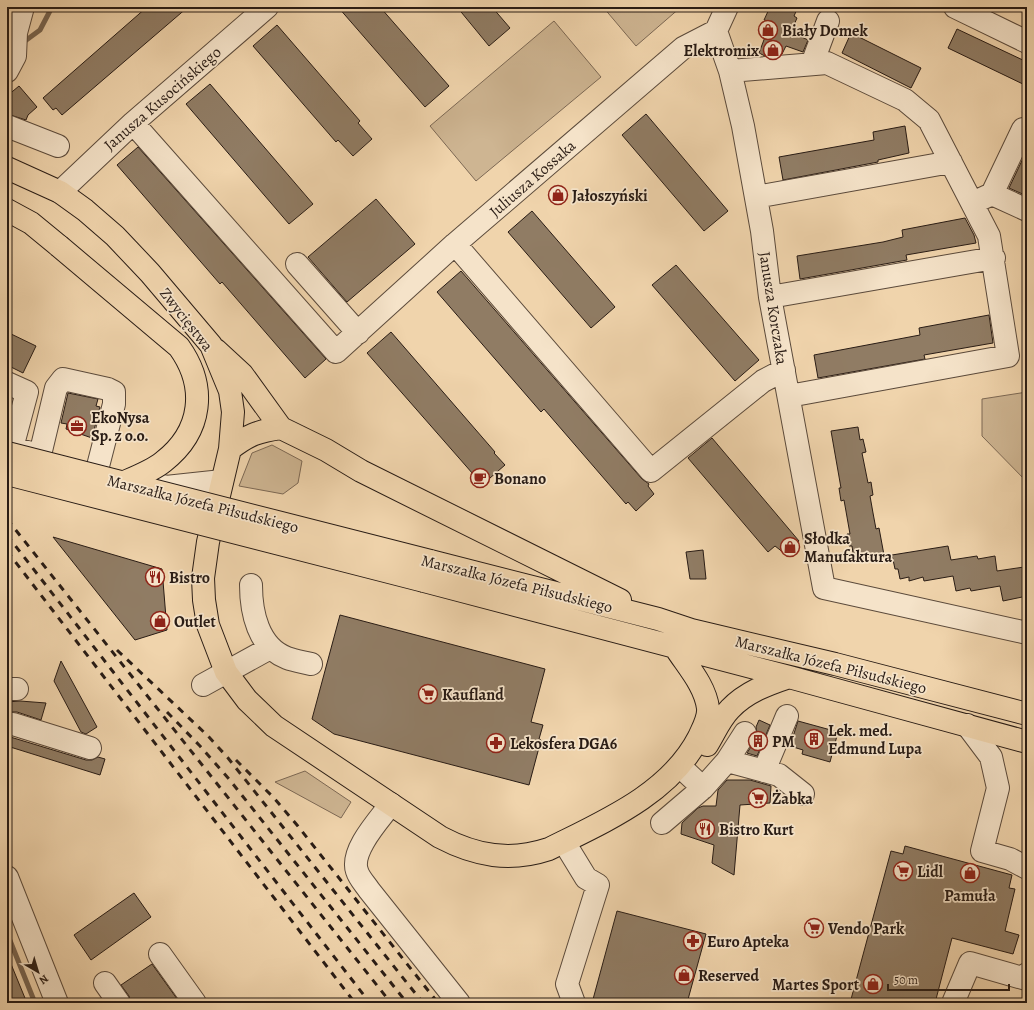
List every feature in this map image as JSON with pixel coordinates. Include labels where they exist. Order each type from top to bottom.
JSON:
[{"type":"main road","name":"Zwycięstwa","points":[[7,168],[60,192],[115,236],[211,345],[230,391],[233,412],[230,450],[208,542]]},
{"type":"main road","points":[[7,210],[31,223],[179,347],[192,369],[196,384],[196,411],[182,444],[162,463],[122,483]]},
{"type":"main road","points":[[211,345],[242,374],[281,428],[326,450],[361,471],[658,619]]},
{"type":"main road","points":[[230,450],[245,437],[254,433],[281,428]]},
{"type":"main road","name":"Marszałka Józefa Piłsudskiego","points":[[7,453],[658,619],[691,630],[835,664],[1027,714]]},
{"type":"main road","name":"Marszałka Józefa Piłsudskiego","points":[[7,474],[424,581],[789,677],[1027,742]]},
{"type":"main road","name":"Marszałka Józefa Piłsudskiego","points":[[208,542],[202,578],[204,600],[213,642],[226,672],[247,700],[274,726],[440,837],[468,850],[486,855],[504,857],[520,856],[549,849],[628,807],[671,776],[681,766],[694,747],[706,720],[708,710],[701,686],[675,647]]},
{"type":"main road","name":"Marszałka Józefa Piłsudskiego","points":[[628,807],[645,803],[657,797],[687,773],[729,709],[742,698],[764,685],[789,677]]},
{"type":"street","points":[[7,70],[14,56],[16,33],[23,7]]},
{"type":"street","name":"Janusza Kusocińskiego","points":[[60,192],[133,123],[267,7]]},
{"type":"street","points":[[716,30],[727,7]]},
{"type":"street","points":[[955,7],[1027,42]]},
{"type":"street","points":[[812,64],[828,21]]},
{"type":"street","name":"Juliusza Kossaka","points":[[133,123],[336,352],[455,244],[683,48],[716,30]]},
{"type":"street","name":"Janusza Korczaka","points":[[716,30],[730,72],[756,197],[770,296],[824,588],[1027,633]]},
{"type":"street","points":[[730,72],[827,63],[905,100],[929,120],[951,162],[982,198],[994,258],[1008,356],[789,396]]},
{"type":"street","points":[[7,126],[58,146]]},
{"type":"street","points":[[982,198],[1022,129]]},
{"type":"street","points":[[756,197],[951,162]]},
{"type":"street","points":[[982,198],[1027,210]]},
{"type":"street","points":[[455,244],[651,471],[764,381],[784,370]]},
{"type":"street","points":[[770,296],[994,258]]},
{"type":"street","points":[[297,264],[358,333]]},
{"type":"street","points":[[40,455],[56,388],[63,379],[94,386],[114,392],[114,404],[97,470]]},
{"type":"street","points":[[7,382],[27,392],[12,448],[166,488],[222,481]]},
{"type":"street","points":[[251,585],[251,606],[258,628],[270,648],[286,658],[311,664]]},
{"type":"street","points":[[203,685],[270,648]]},
{"type":"street","points":[[764,771],[787,716]]},
{"type":"street","points":[[7,724],[13,724],[90,748]]},
{"type":"street","points":[[967,725],[991,757],[998,788],[982,851],[1010,859],[1027,868]]},
{"type":"street","points":[[662,823],[703,788],[727,761],[745,733]]},
{"type":"street","points":[[727,761],[779,775],[803,794]]},
{"type":"street","points":[[687,773],[703,788]]},
{"type":"street","points":[[391,804],[361,845],[356,860],[357,872],[369,890],[459,1003]]},
{"type":"street","points":[[564,842],[586,878],[598,885],[567,984],[574,1003]]},
{"type":"street","points":[[7,877],[57,1003]]},
{"type":"street","points":[[160,954],[195,1003]]},
{"type":"street","points":[[953,1003],[970,963],[1026,979],[1027,974]]},
{"type":"street","points":[[105,983],[119,1003]]},
{"type":"shaded area","points":[[603,7],[681,7],[636,46]]},
{"type":"shaded area","points":[[554,21],[601,77],[476,181],[430,126]]},
{"type":"shaded area","points":[[1027,392],[1026,481],[982,436],[982,399]]},
{"type":"shaded area","points":[[272,445],[302,461],[298,483],[283,494],[239,486],[252,453]]},
{"type":"shaded area","points":[[305,771],[351,802],[341,818],[275,782]]},
{"type":"building","points":[[147,7],[188,7],[62,115],[56,108],[53,110],[43,98]]},
{"type":"building","points":[[338,7],[380,7],[449,86],[425,107]]},
{"type":"building","points":[[457,7],[492,7],[510,28],[489,46]]},
{"type":"building","points":[[770,7],[798,7],[794,16],[797,18],[791,32],[808,40],[803,52],[786,46],[782,54],[765,56],[759,53],[765,37],[762,35],[769,21],[764,20]]},
{"type":"building","points":[[277,25],[360,121],[358,123],[372,139],[353,156],[338,140],[336,142],[253,46]]},
{"type":"building","points":[[957,29],[1027,62],[1027,86],[948,48]]},
{"type":"building","points":[[851,33],[921,68],[911,88],[842,53]]},
{"type":"building","points":[[210,84],[313,204],[289,224],[186,104]]},
{"type":"building","points":[[19,86],[37,107],[28,115],[26,120],[7,114],[7,96]]},
{"type":"building","points":[[646,114],[728,211],[704,231],[622,135]]},
{"type":"building","points":[[905,126],[909,153],[878,160],[878,162],[783,180],[779,157],[874,140],[873,132]]},
{"type":"building","points":[[138,147],[326,359],[305,378],[222,282],[220,284],[117,165]]},
{"type":"building","points":[[1027,150],[1027,196],[1009,188]]},
{"type":"building","points":[[376,199],[415,244],[347,302],[308,257]]},
{"type":"building","points":[[532,211],[615,307],[591,328],[508,232]]},
{"type":"building","points":[[965,218],[974,235],[976,243],[906,255],[907,260],[800,279],[797,256],[883,242],[903,237],[902,230]]},
{"type":"building","points":[[676,265],[759,360],[735,381],[652,285]]},
{"type":"building","points":[[461,271],[642,479],[649,484],[648,486],[654,494],[636,511],[628,502],[626,504],[544,409],[541,412],[437,292]]},
{"type":"building","points":[[989,315],[993,343],[924,355],[925,359],[818,378],[814,355],[920,335],[919,328]]},
{"type":"building","points":[[7,332],[36,346],[23,373],[7,365]]},
{"type":"building","points":[[391,332],[505,465],[490,478],[488,475],[480,482],[367,353]]},
{"type":"building","points":[[68,393],[98,399],[96,406],[100,407],[92,438],[66,429],[67,424],[61,423]]},
{"type":"building","points":[[858,427],[860,440],[863,439],[866,452],[862,453],[868,483],[871,482],[873,495],[870,496],[873,513],[876,529],[879,528],[884,555],[854,560],[852,546],[849,546],[847,534],[850,534],[844,500],[841,501],[839,488],[841,488],[831,431]]},
{"type":"building","points":[[712,438],[799,541],[784,553],[775,546],[768,552],[688,458]]},
{"type":"building","points":[[53,537],[162,569],[167,630],[135,640]]},
{"type":"building","points":[[948,546],[951,560],[977,556],[978,559],[995,556],[997,571],[1024,567],[1025,570],[1027,569],[1027,596],[1003,601],[1000,586],[971,591],[970,588],[956,591],[953,576],[924,581],[923,577],[909,581],[909,577],[900,579],[898,569],[895,569],[892,555]]},
{"type":"building","points":[[703,550],[706,579],[690,579],[686,552]]},
{"type":"building","name":"Kaufland","points":[[340,615],[545,669],[531,722],[543,725],[539,739],[541,740],[529,785],[334,734],[312,719]]},
{"type":"building","points":[[61,661],[97,727],[86,734],[81,732],[54,681]]},
{"type":"building","points":[[20,701],[46,703],[41,720],[17,712],[7,712],[7,702]]},
{"type":"building","points":[[759,720],[770,725],[757,756],[747,753],[756,739],[756,727]]},
{"type":"building","name":"Lek. med. Edmund Lupa","points":[[798,721],[838,732],[830,762],[802,754],[803,750],[790,746]]},
{"type":"building","points":[[7,736],[86,760],[92,760],[98,757],[105,759],[100,775],[7,746]]},
{"type":"building","points":[[727,780],[750,780],[771,786],[770,803],[740,805],[734,875],[712,863],[714,845],[681,834],[682,823],[698,808],[703,806],[716,806],[718,790]]},
{"type":"building","points":[[905,846],[1012,875],[1009,888],[1015,889],[1005,931],[1019,935],[1013,954],[952,938],[935,1003],[850,1003],[891,851],[903,854]]},
{"type":"building","points":[[134,893],[151,917],[91,960],[74,935]]},
{"type":"building","points":[[617,911],[706,934],[687,1003],[592,1003]]},
{"type":"building","points":[[7,964],[11,964],[27,1003],[11,1003]]},
{"type":"building","points":[[152,964],[180,1003],[131,1003],[129,996],[121,985]]},
{"type":"waterway","points":[[25,41],[40,30],[52,7]]},
{"type":"waterway","points":[[7,933],[35,1003]]},
{"type":"railway","points":[[7,519],[391,1003]]},
{"type":"railway","points":[[7,535],[370,1003]]},
{"type":"railway","points":[[7,551],[355,1003]]},
{"type":"railway","points":[[117,650],[208,736],[228,758],[423,1003]]},
{"type":"railway","points":[[167,712],[229,779],[407,1003]]},
{"type":"railway","points":[[236,760],[274,798],[297,825],[438,1003]]},
{"type":"place","name":"Biały Domek","points":[[768,30]]},
{"type":"place","name":"Elektromix","points":[[773,50]]},
{"type":"place","name":"Jałoszyński","points":[[558,195]]},
{"type":"place","name":"EkoNysa Sp. z o.o.","points":[[77,426]]},
{"type":"place","name":"Bonano","points":[[480,478]]},
{"type":"place","name":"Słodka Manufaktura","points":[[790,547]]},
{"type":"place","name":"Bistro","points":[[155,577]]},
{"type":"place","name":"Outlet","points":[[160,621]]},
{"type":"place","name":"Kaufland","points":[[428,694]]},
{"type":"place","name":"Lek. med. Edmund Lupa","points":[[814,739]]},
{"type":"place","name":"PM","points":[[758,741]]},
{"type":"place","name":"Lekosfera DGA6","points":[[496,743]]},
{"type":"place","name":"Żabka","points":[[758,798]]},
{"type":"place","name":"Bistro Kurt","points":[[705,829]]},
{"type":"place","name":"Lidl","points":[[903,871]]},
{"type":"place","name":"Pamuła","points":[[970,873]]},
{"type":"place","name":"Vendo Park","points":[[814,928]]},
{"type":"place","name":"Euro Apteka","points":[[693,941]]},
{"type":"place","name":"Reserved","points":[[684,975]]},
{"type":"place","name":"Martes Sport","points":[[873,984]]}]
